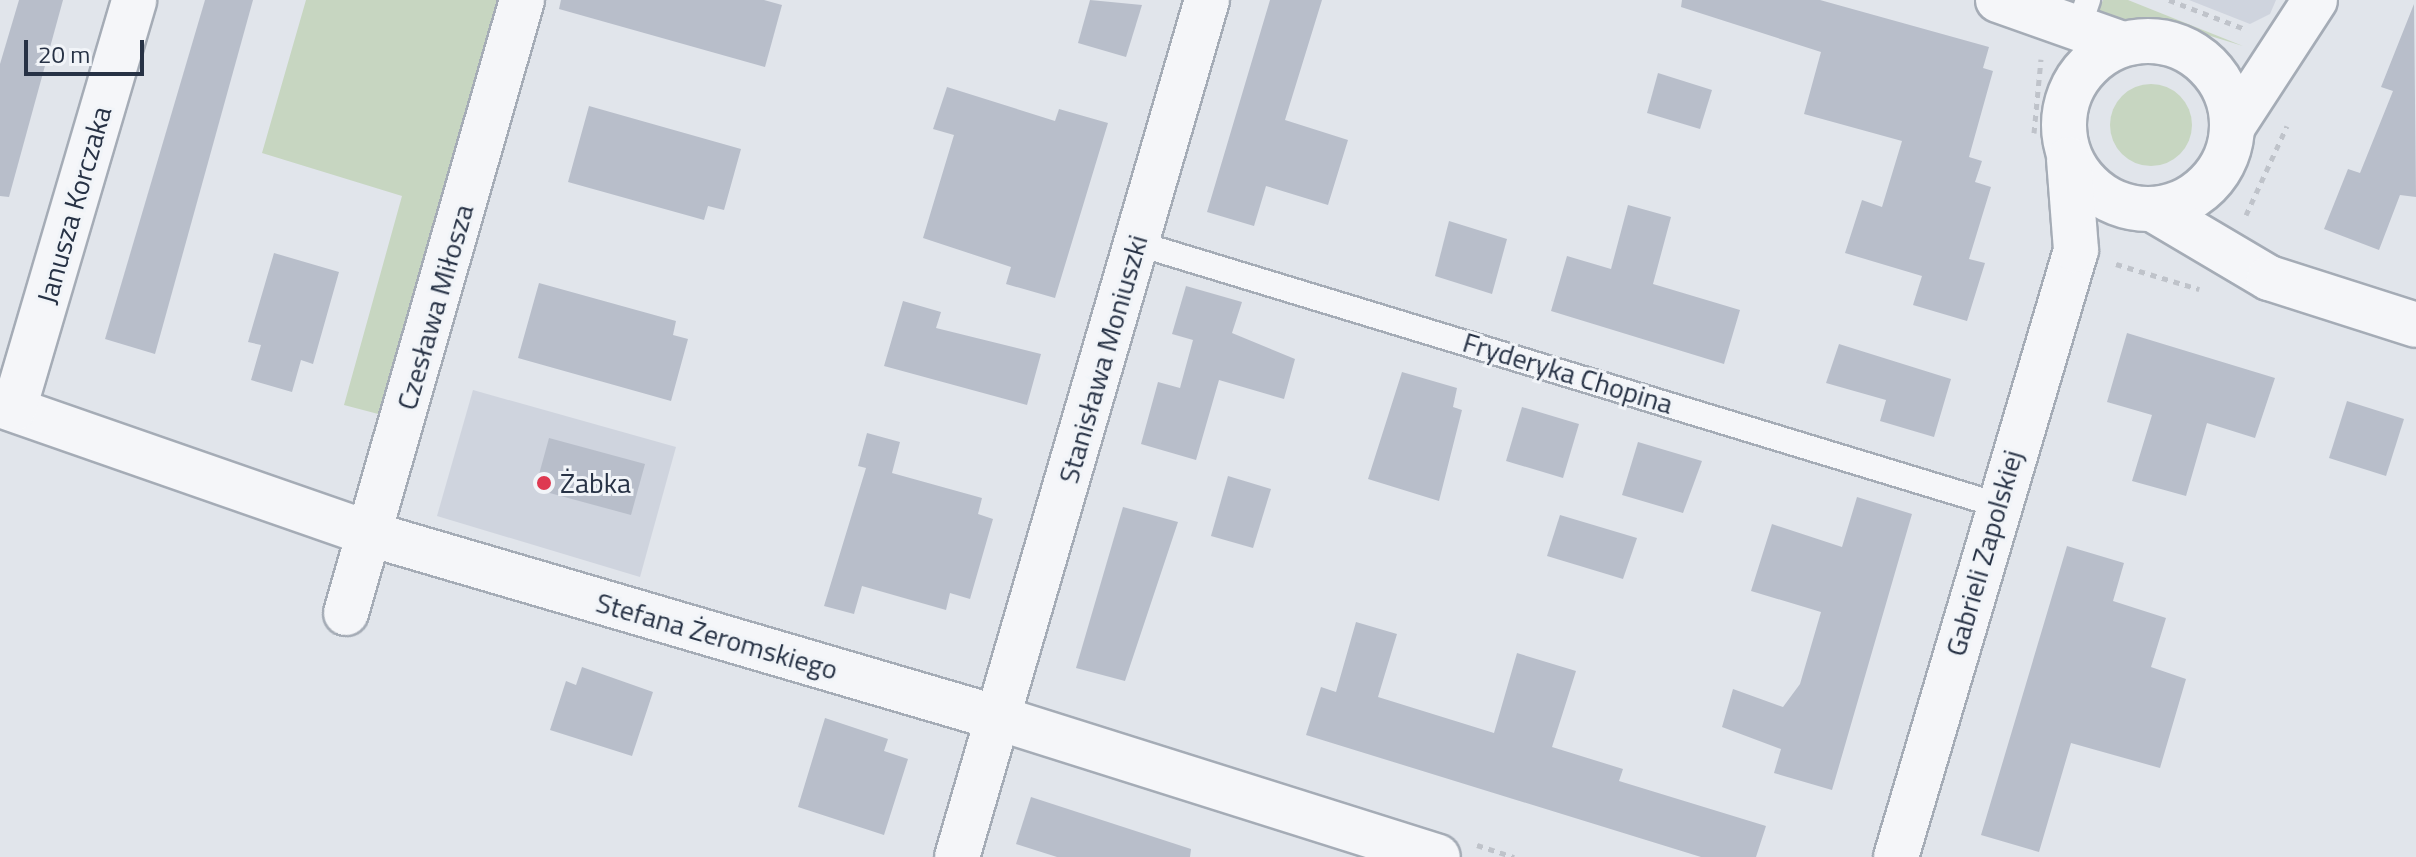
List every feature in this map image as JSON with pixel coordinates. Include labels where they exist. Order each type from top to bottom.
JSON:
[{"type":"street","name":"Janusza Korczaka","points":[[7,407],[134,0]]},
{"type":"street","name":"Czesława Miłosza","points":[[346,613],[522,0]]},
{"type":"street","name":"Stanisława Moniuszki","points":[[957,857],[1207,0]]},
{"type":"street","points":[[1998,0],[2073,14],[2122,44]]},
{"type":"street","points":[[2093,256],[2142,210],[2193,197],[2228,147],[2269,46],[2315,0]]},
{"type":"street","points":[[2073,14],[2071,86],[2062,122],[2069,159],[2094,192],[2142,210],[2205,244],[2232,236]]},
{"type":"street","points":[[2071,86],[2093,60],[2122,44],[2154,40],[2185,48],[2211,68],[2227,95],[2232,236],[2269,278],[2416,325]]},
{"type":"street","points":[[2211,68],[2269,46]]},
{"type":"street","name":"Gabrieli Zapolskiej","points":[[1896,857],[1998,505],[2093,256],[2069,159]]},
{"type":"street","name":"Stefana Żeromskiego","points":[[7,407],[370,534],[998,718],[1438,857]]},
{"type":"lane","name":"Fryderyka Chopina","points":[[1136,243],[1998,505]]},
{"type":"path","points":[[2169,0],[2269,46]]},
{"type":"path","points":[[2232,236],[2291,118]]},
{"type":"path","points":[[2093,256],[2184,284]]},
{"type":"shaded area","points":[[2189,0],[2276,0],[2270,14],[2250,24]]},
{"type":"shaded area","points":[[473,390],[676,447],[640,577],[437,516]]},
{"type":"green space","points":[[306,0],[502,0],[382,415],[344,405],[402,196],[262,153]]},
{"type":"green space","points":[[2103,0],[2128,0],[2243,46],[2165,22],[2095,18]]},
{"type":"green space","points":[[2151,84],[2167,87],[2180,96],[2189,109],[2192,125],[2189,141],[2180,154],[2167,163],[2151,166],[2135,163],[2122,154],[2113,141],[2110,125],[2113,109],[2122,96],[2135,87]]},
{"type":"building","points":[[19,0],[63,0],[9,197],[0,196],[0,64]]},
{"type":"building","points":[[205,0],[253,0],[155,354],[105,339]]},
{"type":"building","points":[[561,0],[764,0],[782,5],[765,67],[559,9]]},
{"type":"building","points":[[1090,0],[1142,5],[1126,57],[1078,43]]},
{"type":"building","points":[[1270,0],[1322,0],[1285,120],[1348,140],[1328,205],[1266,186],[1254,226],[1207,212]]},
{"type":"building","points":[[1682,0],[1820,0],[1989,47],[1983,68],[1993,71],[1969,157],[1982,161],[1975,182],[1991,187],[1969,259],[1985,263],[1967,321],[1913,305],[1922,276],[1845,253],[1862,200],[1882,207],[1902,141],[1804,114],[1821,52],[1681,7]]},
{"type":"building","points":[[2414,4],[2416,197],[2400,195],[2379,250],[2324,229],[2348,169],[2360,173],[2393,91],[2381,87]]},
{"type":"building","points":[[1658,73],[1712,90],[1700,129],[1647,113]]},
{"type":"building","points":[[947,87],[1055,121],[1059,109],[1108,123],[1055,298],[1006,284],[1011,267],[923,238],[954,135],[933,129]]},
{"type":"building","points":[[589,106],[741,149],[724,210],[708,206],[704,220],[568,182]]},
{"type":"building","points":[[1628,205],[1671,217],[1653,284],[1740,310],[1724,364],[1551,311],[1567,256],[1611,269]]},
{"type":"building","points":[[1449,221],[1507,239],[1492,294],[1435,276]]},
{"type":"building","points":[[274,253],[339,272],[313,364],[301,360],[292,392],[251,380],[261,345],[248,342]]},
{"type":"building","points":[[539,283],[676,321],[673,335],[688,339],[671,401],[518,358]]},
{"type":"building","points":[[1186,286],[1242,302],[1232,333],[1295,359],[1284,399],[1219,380],[1196,460],[1141,444],[1158,382],[1180,388],[1193,340],[1172,334]]},
{"type":"building","points":[[903,301],[941,312],[936,328],[1041,354],[1027,405],[884,366]]},
{"type":"building","points":[[2127,333],[2275,378],[2255,438],[2207,423],[2186,496],[2132,481],[2152,415],[2107,402]]},
{"type":"building","points":[[1839,344],[1951,379],[1934,437],[1880,421],[1886,400],[1826,383]]},
{"type":"building","points":[[1402,372],[1457,388],[1453,407],[1462,410],[1439,501],[1368,479]]},
{"type":"building","points":[[2347,401],[2404,419],[2386,476],[2329,458]]},
{"type":"building","points":[[1522,407],[1579,424],[1563,478],[1506,461]]},
{"type":"building","points":[[867,433],[900,442],[892,473],[982,498],[978,514],[993,519],[970,599],[950,593],[946,610],[862,586],[854,614],[824,606],[866,468],[858,466]]},
{"type":"building","points":[[549,438],[645,464],[631,515],[535,489]]},
{"type":"building","points":[[1638,442],[1702,461],[1683,513],[1622,495]]},
{"type":"building","points":[[1228,476],[1271,489],[1253,548],[1211,536]]},
{"type":"building","points":[[1857,497],[1912,514],[1832,790],[1774,773],[1781,749],[1722,727],[1733,689],[1783,707],[1800,684],[1821,612],[1751,591],[1772,524],[1842,547]]},
{"type":"building","points":[[1123,507],[1178,522],[1125,681],[1076,668]]},
{"type":"building","points":[[1560,515],[1637,538],[1623,579],[1547,556]]},
{"type":"building","points":[[2067,546],[2124,563],[2113,601],[2166,618],[2151,667],[2186,679],[2160,768],[2071,743],[2039,852],[1981,835]]},
{"type":"building","points":[[1356,622],[1397,634],[1378,697],[1494,733],[1517,653],[1576,671],[1552,747],[1623,769],[1619,781],[1766,826],[1756,857],[1701,857],[1306,735],[1321,687],[1336,692]]},
{"type":"building","points":[[582,667],[653,692],[632,756],[550,730],[566,681],[576,685]]},
{"type":"building","points":[[825,718],[888,739],[884,751],[908,759],[884,835],[798,807]]},
{"type":"building","points":[[1031,797],[1191,849],[1190,857],[1057,857],[1016,844]]},
{"type":"place","name":"Żabka","points":[[544,483]]}]
